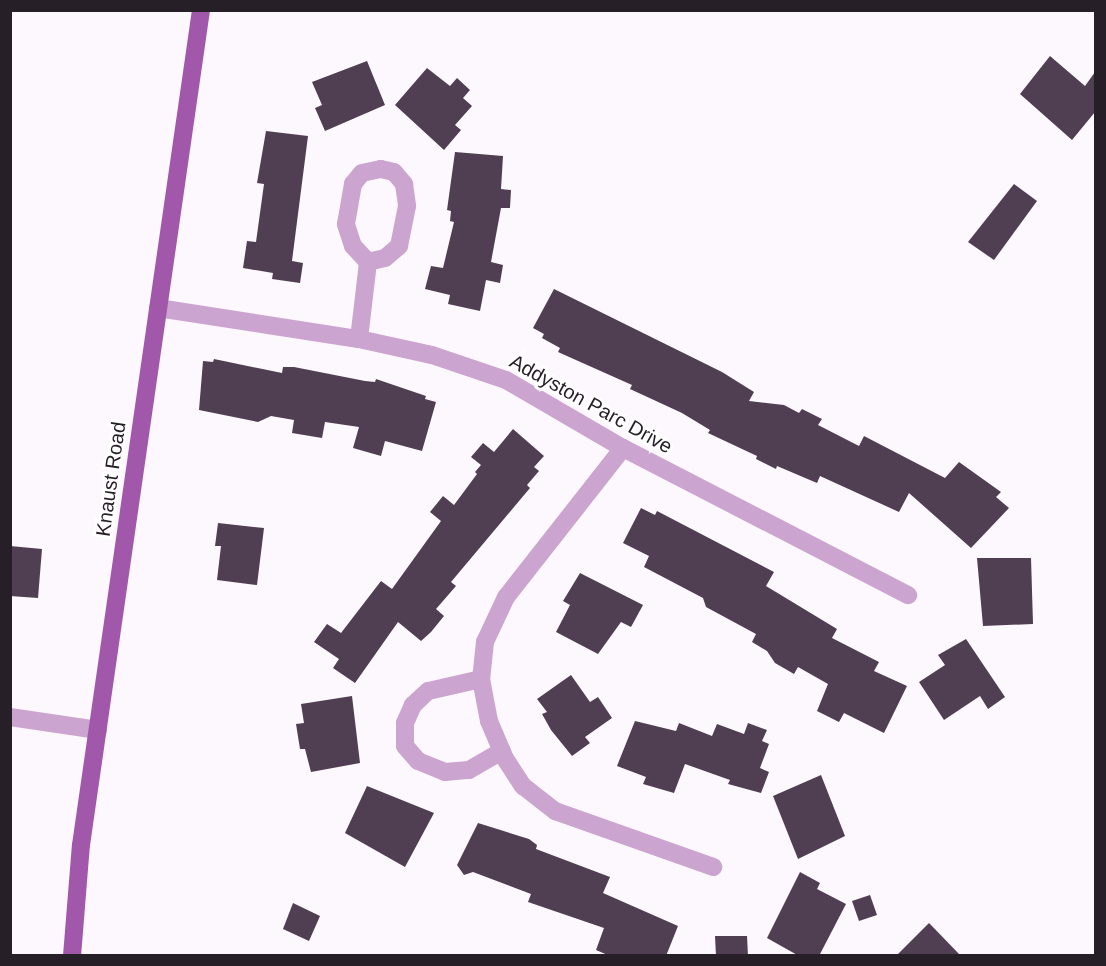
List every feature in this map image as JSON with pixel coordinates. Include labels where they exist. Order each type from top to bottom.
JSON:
[{"type":"main road","name":"Knaust Road","points":[[72,956],[79,866],[201,10]]},
{"type":"street","points":[[359,339],[368,262],[353,246],[346,224],[353,184],[362,174],[381,169],[394,172],[404,184],[407,206],[399,246],[385,258],[368,262]]},
{"type":"street","name":"Addyston Parc Drive","points":[[158,308],[359,339],[432,355],[506,380],[623,448],[908,595]]},
{"type":"street","points":[[623,448],[506,597],[485,642],[481,679],[489,721],[502,751],[523,786],[555,811],[712,867]]},
{"type":"street","points":[[481,679],[428,691],[413,705],[405,723],[405,746],[418,761],[445,772],[469,770],[502,751]]},
{"type":"street","points":[[10,717],[98,730]]},
{"type":"building","points":[[1050,56],[1085,86],[1095,72],[1095,112],[1072,140],[1020,94]]},
{"type":"building","points":[[367,61],[385,105],[325,131],[315,108],[322,105],[312,82]]},
{"type":"building","points":[[427,68],[450,86],[457,78],[470,90],[463,98],[472,106],[455,125],[461,130],[444,150],[395,105]]},
{"type":"building","points":[[266,131],[308,136],[292,261],[303,263],[300,283],[272,279],[273,273],[243,268],[247,241],[256,242],[264,184],[257,183]]},
{"type":"building","points":[[455,152],[503,156],[501,189],[511,190],[510,208],[501,208],[491,262],[503,265],[500,283],[486,280],[480,311],[448,304],[450,295],[425,289],[431,266],[443,268],[454,222],[450,221],[451,211],[447,210]]},
{"type":"building","points":[[1014,184],[1037,201],[994,260],[968,242]]},
{"type":"building","points":[[554,289],[722,372],[754,392],[749,401],[784,405],[799,413],[802,409],[822,419],[818,425],[859,446],[864,436],[945,478],[959,462],[1001,492],[996,497],[1009,508],[971,548],[909,493],[899,512],[820,476],[817,483],[777,466],[776,469],[756,459],[757,456],[708,433],[710,430],[682,413],[630,389],[632,385],[558,352],[560,348],[542,338],[544,334],[533,328]]},
{"type":"building","points":[[214,359],[282,373],[283,367],[294,367],[365,381],[375,382],[376,379],[426,396],[425,399],[436,402],[422,451],[385,441],[381,456],[353,448],[359,427],[325,422],[322,438],[292,433],[294,420],[271,416],[258,422],[199,410],[203,361],[213,362]]},
{"type":"building","points":[[513,429],[544,456],[534,467],[539,471],[527,485],[530,488],[451,582],[456,586],[436,609],[444,616],[421,641],[398,622],[355,683],[333,668],[339,659],[314,642],[327,624],[341,633],[381,581],[392,589],[441,521],[430,512],[443,496],[454,505],[477,474],[475,472],[481,465],[471,457],[483,443],[494,452]]},
{"type":"building","points":[[641,508],[655,515],[657,511],[774,572],[766,586],[837,629],[832,638],[879,662],[874,671],[907,686],[884,733],[844,713],[839,722],[817,711],[828,684],[798,667],[794,674],[775,663],[767,651],[752,642],[756,634],[706,607],[703,598],[644,567],[649,556],[623,543]]},
{"type":"building","points":[[218,523],[264,528],[257,585],[217,580],[221,546],[215,546]]},
{"type":"building","points":[[10,546],[42,549],[38,598],[10,596]]},
{"type":"building","points":[[977,558],[1031,558],[1033,624],[983,626]]},
{"type":"building","points":[[580,573],[643,605],[631,627],[621,622],[598,654],[556,632],[570,605],[563,601]]},
{"type":"building","points":[[966,639],[1005,697],[988,709],[980,696],[944,720],[919,682],[945,665],[938,655]]},
{"type":"building","points":[[571,675],[590,702],[598,697],[612,718],[585,737],[590,743],[572,756],[551,730],[542,714],[547,712],[537,699]]},
{"type":"building","points":[[352,696],[360,763],[311,772],[305,749],[300,749],[296,724],[304,723],[301,704]]},
{"type":"building","points":[[635,721],[676,731],[679,723],[712,736],[717,724],[744,734],[748,723],[767,730],[762,741],[769,744],[760,768],[769,772],[761,793],[728,784],[730,780],[685,764],[674,793],[643,784],[646,777],[617,766]]},
{"type":"building","points":[[821,775],[845,836],[798,859],[773,796]]},
{"type":"building","points":[[367,786],[434,813],[405,867],[345,833]]},
{"type":"building","points":[[478,823],[529,839],[537,845],[536,849],[610,877],[603,893],[678,926],[666,956],[610,956],[596,950],[604,928],[528,902],[531,894],[473,872],[464,875],[457,865]]},
{"type":"building","points":[[800,872],[820,883],[817,889],[846,904],[819,956],[799,956],[767,938]]},
{"type":"building","points":[[870,895],[877,915],[859,921],[852,901]]},
{"type":"building","points":[[293,903],[320,916],[309,941],[283,929]]},
{"type":"building","points":[[929,923],[961,956],[896,956]]},
{"type":"building","points":[[715,936],[747,936],[748,956],[716,956]]}]
